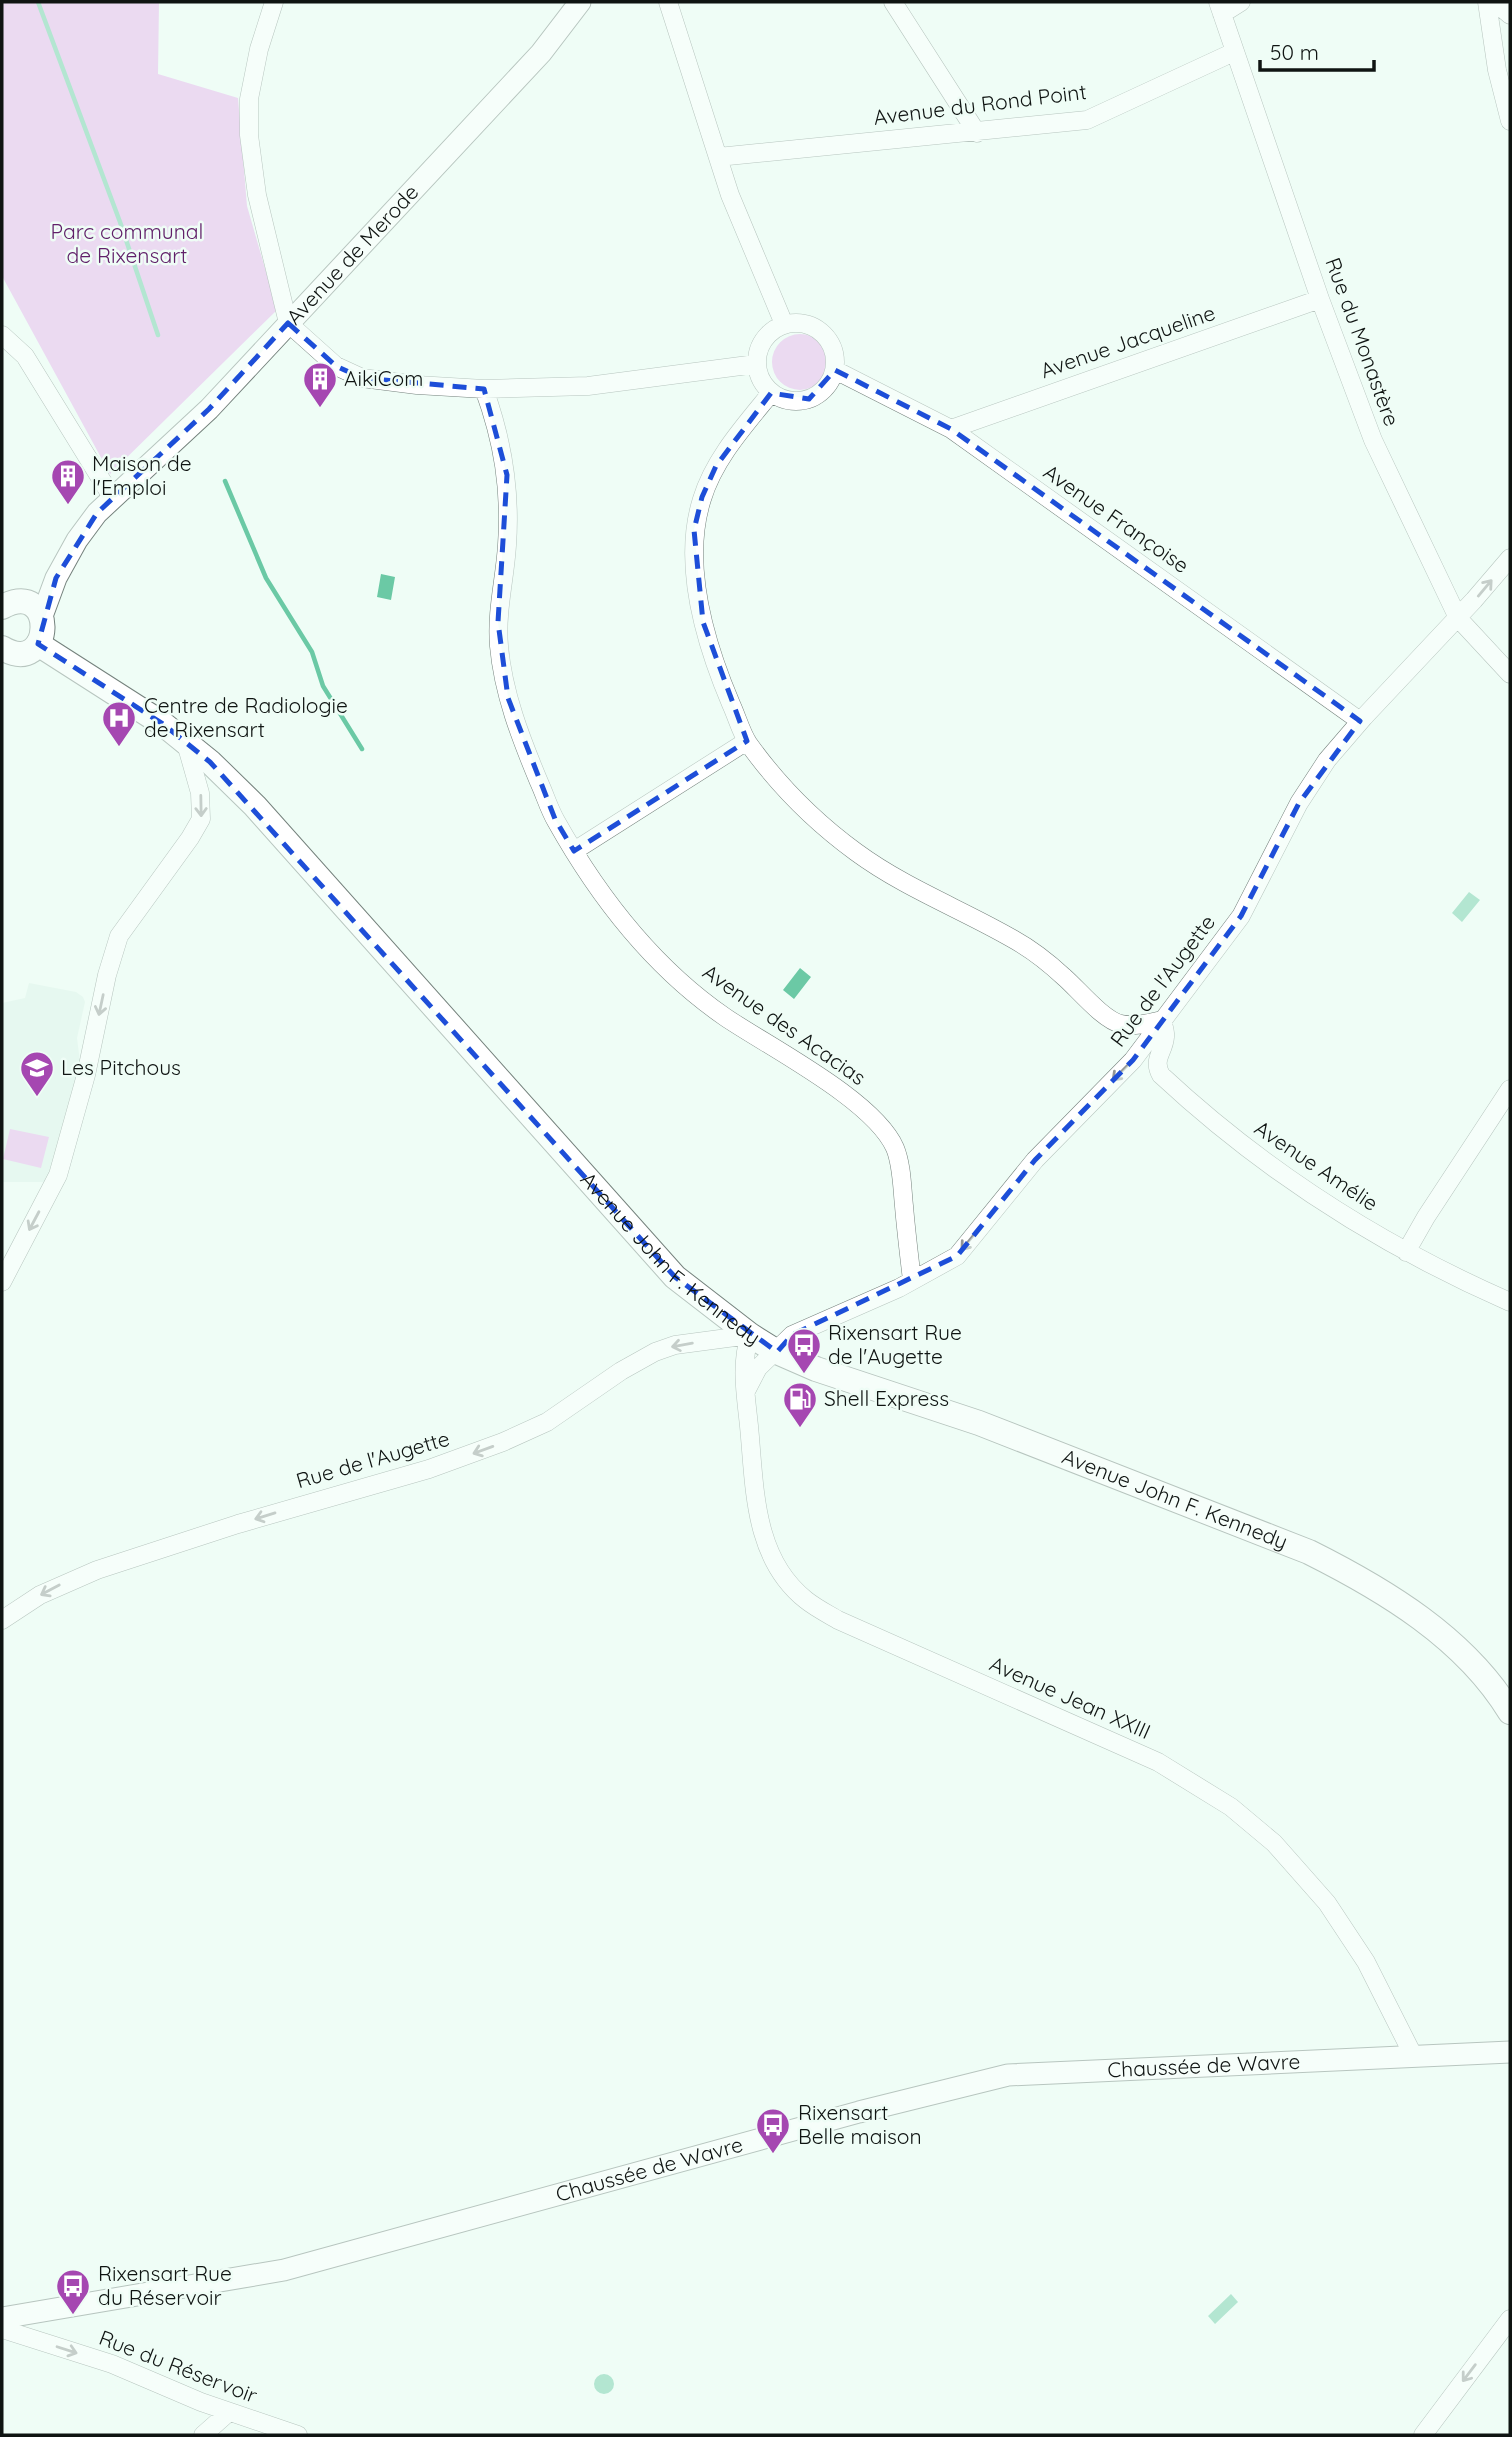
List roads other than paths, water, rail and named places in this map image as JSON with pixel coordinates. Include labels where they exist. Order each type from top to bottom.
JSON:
[{"type":"main road","points":[[2,607],[13,601],[25,602],[35,607],[44,626],[43,636],[30,651],[19,654],[2,649]]},
{"type":"main road","name":"Avenue John F. Kennedy","points":[[38,644],[185,740],[255,806],[675,1277],[750,1335],[777,1352],[842,1379],[979,1423],[1309,1552],[1361,1578],[1416,1615],[1468,1660],[1510,1712]]},
{"type":"street","points":[[274,2],[252,76],[249,99],[249,135],[257,195],[288,323],[337,366],[362,378],[484,390],[588,386],[757,364]]},
{"type":"street","name":"Avenue de Merode","points":[[42,617],[56,578],[77,540],[112,497],[209,409],[541,53],[580,2]]},
{"type":"street","points":[[668,2],[730,195],[784,324]]},
{"type":"street","points":[[893,2],[977,133]]},
{"type":"street","points":[[1220,8],[1241,2]]},
{"type":"street","points":[[1510,15],[1497,4],[1487,2],[1497,70],[1510,121]]},
{"type":"street","name":"Rue du Monastère","points":[[1220,8],[1320,299],[1373,440],[1458,618],[1510,674]]},
{"type":"street","name":"Avenue du Rond Point","points":[[718,158],[1087,120],[1234,52]]},
{"type":"street","name":"Avenue Jacqueline","points":[[951,429],[1320,299]]},
{"type":"street","points":[[795,321],[816,327],[825,335],[834,351],[835,370],[831,380],[809,399],[780,399],[771,393],[759,374],[757,364],[763,343],[784,324],[795,321]]},
{"type":"street","points":[[2,335],[25,356],[112,497]]},
{"type":"street","name":"Avenue Françoise","points":[[835,370],[951,429],[1360,721]]},
{"type":"street","name":"Avenue des Acacias","points":[[484,390],[496,422],[507,475],[507,547],[500,590],[499,646],[508,698],[526,751],[555,819],[606,900],[645,946],[689,988],[725,1017],[855,1102],[881,1125],[896,1149],[912,1280]]},
{"type":"street","points":[[771,393],[716,466],[702,497],[694,530],[696,575],[703,622],[720,677],[747,741],[811,817],[878,867],[908,886],[1014,940],[1063,976],[1119,1024],[1146,1024],[1162,1020]]},
{"type":"street","name":"Rue de l'Augette","points":[[777,1352],[792,1335],[899,1288],[957,1256],[1035,1160],[1133,1059],[1241,916],[1299,803],[1326,760],[1510,558]]},
{"type":"street","points":[[2,1282],[58,1175],[86,1075],[107,975],[119,936],[201,819],[200,793],[185,740]]},
{"type":"street","points":[[574,851],[747,741]]},
{"type":"street","name":"Avenue Amélie","points":[[1162,1020],[1165,1038],[1157,1058],[1157,1068],[1161,1075],[1227,1134],[1353,1221],[1406,1252],[1510,1302]]},
{"type":"street","points":[[1406,1252],[1510,1089]]},
{"type":"street","name":"Rue de l'Augette","points":[[2,1620],[50,1590],[97,1570],[251,1520],[429,1469],[494,1446],[547,1422],[621,1371],[655,1352],[675,1345],[750,1335]]},
{"type":"street","name":"Avenue Jean XXIII","points":[[750,1335],[744,1369],[756,1506],[763,1539],[785,1579],[806,1600],[838,1620],[1158,1762],[1231,1807],[1274,1843],[1327,1903],[1366,1962],[1414,2057]]},
{"type":"street","points":[[746,1391],[758,1368],[777,1352]]},
{"type":"street","name":"Chaussée de Wavre","points":[[2,2318],[284,2270],[835,2118],[1008,2075],[1510,2052]]},
{"type":"street","points":[[1423,2435],[1510,2319]]},
{"type":"street","name":"Rue du Réservoir","points":[[2,2329],[112,2364],[229,2412],[298,2435]]},
{"type":"street","points":[[204,2435],[229,2412]]},
{"type":"waterway","points":[[38,2],[120,222],[158,335]]},
{"type":"waterway","points":[[225,481],[266,578],[312,652],[323,686],[362,749]]},
{"type":"place","name":"AikiCom","points":[[320,409]]},
{"type":"place","name":"Maison de l'Emploi","points":[[68,506]]},
{"type":"place","name":"Centre de Radiologie de Rixensart","points":[[119,748]]},
{"type":"place","name":"Les Pitchous","points":[[37,1098]]},
{"type":"place","name":"Rixensart Rue de l'Augette","points":[[804,1375]]},
{"type":"place","name":"Shell Express","points":[[800,1429]]},
{"type":"place","name":"Rixensart Belle maison","points":[[773,2155]]},
{"type":"place","name":"Rixensart Rue du Réservoir","points":[[73,2316]]},
{"type":"park label","name":"Parc communal de Rixensart","points":[[127,244]]}]
